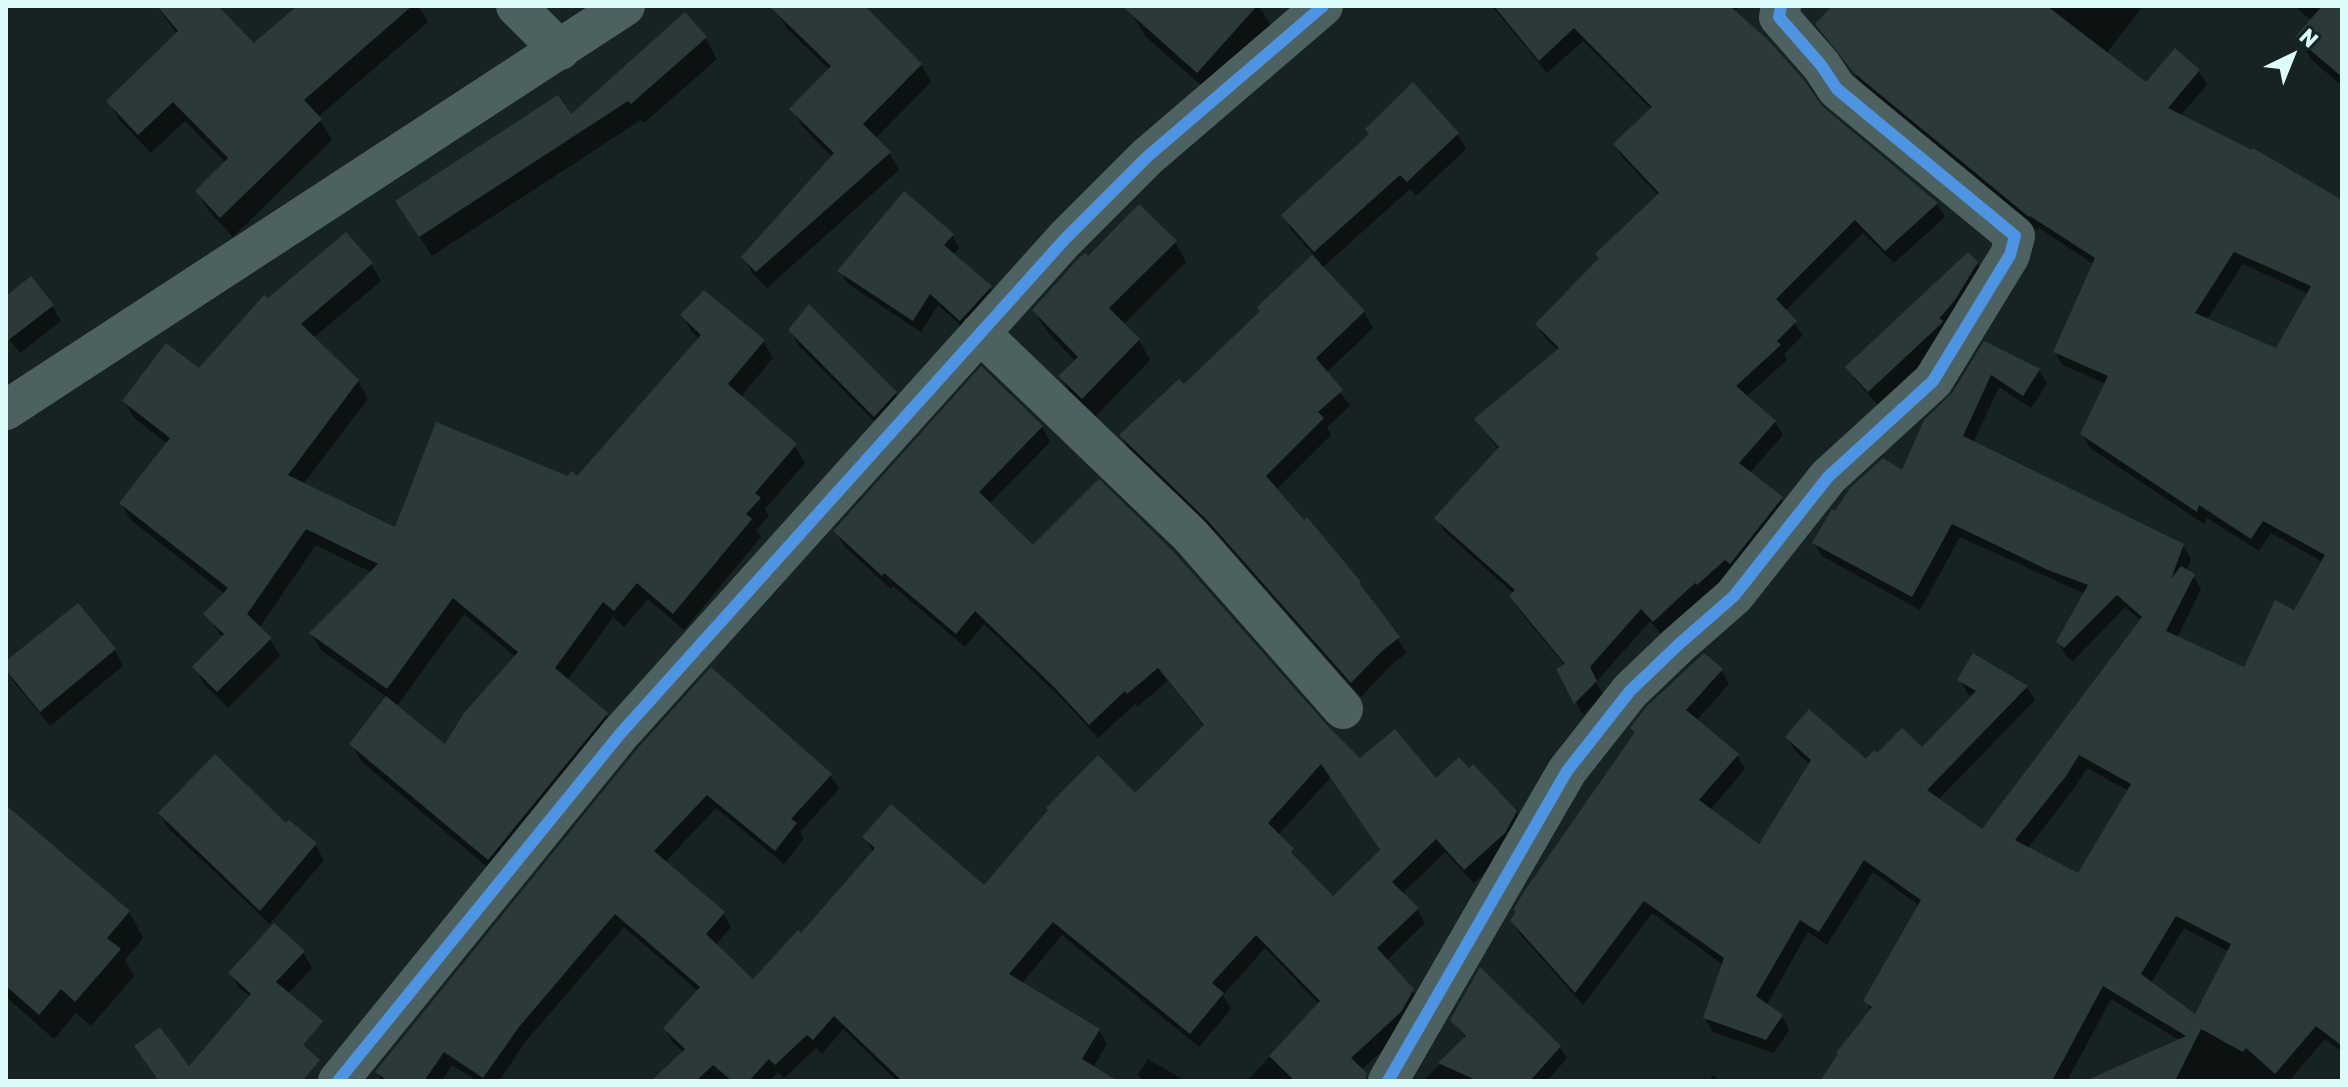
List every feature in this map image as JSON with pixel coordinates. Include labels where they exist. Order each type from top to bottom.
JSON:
[{"type":"street","points":[[516,6],[560,50]]},
{"type":"street","points":[[6,410],[625,6]]},
{"type":"street","points":[[338,1081],[620,734],[1065,239],[1147,157],[1323,6]]},
{"type":"street","points":[[1388,1081],[1567,771],[1630,691],[1734,596],[1828,477],[1933,381],[2010,255],[2015,236],[1837,89],[1821,65],[1779,17],[1781,6]]},
{"type":"street","points":[[980,333],[1190,535],[1343,709]]},
{"type":"building","points":[[157,6],[218,6],[254,43],[297,6],[412,6],[304,100],[322,119],[220,218],[195,191],[228,158],[173,102],[138,135],[106,101],[178,31]]},
{"type":"building","points":[[769,6],[865,6],[922,64],[863,124],[891,152],[756,272],[741,257],[834,153],[789,109],[831,66]]},
{"type":"building","points":[[1122,6],[1257,6],[1197,73]]},
{"type":"building","points":[[1494,6],[1730,6],[1768,40],[1822,106],[1938,203],[1885,251],[1855,220],[1776,299],[1797,321],[1777,341],[1781,345],[1736,386],[1776,421],[1739,463],[1783,497],[1730,564],[1725,560],[1653,622],[1641,609],[1590,667],[1597,681],[1574,704],[1556,669],[1565,664],[1509,596],[1515,590],[1434,518],[1499,447],[1474,419],[1559,348],[1535,324],[1599,258],[1595,254],[1659,193],[1613,144],[1652,107],[1574,28],[1539,61]]},
{"type":"building","points":[[1832,6],[2047,6],[2146,82],[2175,48],[2200,70],[2168,108],[2253,148],[2342,200],[2342,1046],[2316,1026],[2275,1074],[2246,1048],[2243,1052],[2201,1029],[2175,1081],[2085,1081],[2186,1036],[2103,986],[2052,1081],[1820,1081],[1836,1053],[1872,1007],[1863,1001],[1921,900],[1864,860],[1819,932],[1800,920],[1756,996],[1783,1015],[1766,1040],[1703,1018],[1724,958],[1644,901],[1575,993],[1510,920],[1523,893],[1635,732],[1630,728],[1647,706],[1704,653],[1723,669],[1686,710],[1739,754],[1699,800],[1759,844],[1811,760],[1785,737],[1809,709],[1866,759],[1874,750],[1877,753],[1902,728],[1922,747],[1976,691],[1957,680],[1973,653],[2028,686],[1927,790],[1982,829],[2142,617],[2117,595],[2064,648],[2056,642],[2088,585],[2048,570],[1952,524],[1912,597],[1812,543],[1832,509],[1835,511],[1850,488],[1883,458],[1902,470],[1924,420],[1952,393],[1984,341],[2040,369],[2023,396],[1991,375],[1963,436],[2184,544],[2171,579],[2181,566],[2195,574],[2166,631],[2244,667],[2275,600],[2294,610],[2325,555],[2263,521],[2251,539],[2199,505],[2197,512],[2080,434],[2108,376],[2053,352],[2095,258],[2029,217],[1854,73],[1815,24]],"holes":[[[2234,252],[2311,286],[2276,348],[2195,313]],[[2079,755],[2131,784],[2078,873],[2015,840]],[[2176,916],[2231,944],[2195,1014],[2141,974]]]},
{"type":"building","points":[[2322,6],[2342,6],[2342,77],[2295,37]]},
{"type":"building","points":[[685,12],[707,37],[631,104],[628,101],[419,237],[395,201],[558,95],[571,114]]},
{"type":"building","points":[[1413,82],[1459,133],[1407,182],[1400,175],[1314,252],[1281,215],[1369,134],[1365,129]]},
{"type":"building","points":[[904,191],[954,234],[944,245],[992,286],[960,321],[930,294],[913,321],[837,271]]},
{"type":"building","points":[[1139,204],[1177,241],[1109,308],[1140,339],[1082,399],[1058,376],[1078,357],[1032,310],[1078,259],[1085,253],[1088,256]]},
{"type":"building","points":[[346,232],[373,263],[301,324],[359,380],[288,475],[395,527],[436,422],[568,476],[572,471],[577,476],[701,335],[680,315],[704,290],[765,340],[728,384],[797,444],[755,493],[761,498],[746,514],[752,519],[673,614],[637,583],[614,611],[603,602],[555,668],[608,713],[488,860],[349,744],[386,696],[445,744],[464,713],[518,652],[453,598],[387,689],[309,633],[378,564],[306,529],[247,614],[272,638],[217,692],[192,667],[224,634],[203,614],[228,588],[119,503],[170,438],[122,401],[166,343],[199,368],[264,295],[268,298]]},
{"type":"building","points":[[1968,252],[1978,262],[1955,300],[1939,319],[1943,320],[1942,323],[1868,392],[1845,367]]},
{"type":"building","points":[[1312,255],[1365,311],[1316,358],[1343,390],[1318,412],[1324,418],[1266,476],[1304,520],[1307,517],[1361,582],[1400,637],[1351,683],[1207,520],[1119,435],[1179,379],[1184,384],[1260,311],[1257,307]]},
{"type":"building","points":[[31,276],[54,305],[6,342],[6,296]]},
{"type":"building","points":[[809,304],[897,392],[874,417],[788,330]]},
{"type":"building","points":[[981,366],[1043,426],[979,492],[1033,545],[1099,479],[1173,551],[1326,724],[1360,758],[1395,729],[1436,778],[1459,757],[1469,768],[1473,764],[1517,811],[1505,833],[1464,870],[1436,839],[1392,882],[1419,908],[1377,948],[1414,989],[1401,1012],[1351,1058],[1367,1073],[1365,1081],[1295,1081],[1269,1056],[1320,1001],[1256,935],[1212,983],[1224,993],[1190,1034],[1053,922],[1009,974],[1100,1029],[1082,1059],[1118,1081],[902,1081],[834,1016],[813,1040],[807,1035],[775,1065],[769,1059],[749,1081],[732,1081],[713,1065],[696,1081],[651,1081],[685,1049],[663,1028],[700,987],[615,914],[519,1027],[483,1078],[444,1052],[424,1081],[388,1081],[375,1072],[637,749],[711,667],[832,774],[791,819],[797,823],[775,851],[707,795],[654,851],[725,912],[706,934],[753,979],[798,930],[801,933],[875,848],[862,837],[891,804],[984,885],[1048,810],[1046,808],[1098,755],[1135,793],[1204,725],[1158,668],[1127,694],[1125,691],[1089,725],[975,611],[956,634],[884,573],[882,576],[833,531]],"holes":[[[1321,764],[1380,850],[1333,896],[1268,823]]]},
{"type":"building","points":[[78,603],[116,649],[40,712],[6,670],[6,661]]},
{"type":"building","points":[[215,754],[286,823],[289,820],[317,843],[260,911],[158,813]]},
{"type":"building","points":[[6,805],[130,911],[107,938],[121,949],[75,1002],[61,989],[39,1015],[6,986]]},
{"type":"building","points":[[274,923],[305,951],[276,982],[323,1021],[303,1045],[320,1060],[302,1081],[159,1081],[134,1046],[160,1027],[189,1066],[251,994],[228,973]]},
{"type":"building","points":[[1480,967],[1561,1046],[1530,1081],[1478,1081],[1438,1063],[1466,1036],[1450,1020]]},
{"type":"cycle path","points":[[338,1081],[620,734],[1065,239],[1147,157],[1323,6]]},
{"type":"cycle path","points":[[1388,1081],[1567,771],[1630,691],[1734,596],[1828,477],[1933,381],[2010,255],[2015,236],[1837,89],[1821,65],[1779,17],[1781,6]]}]
